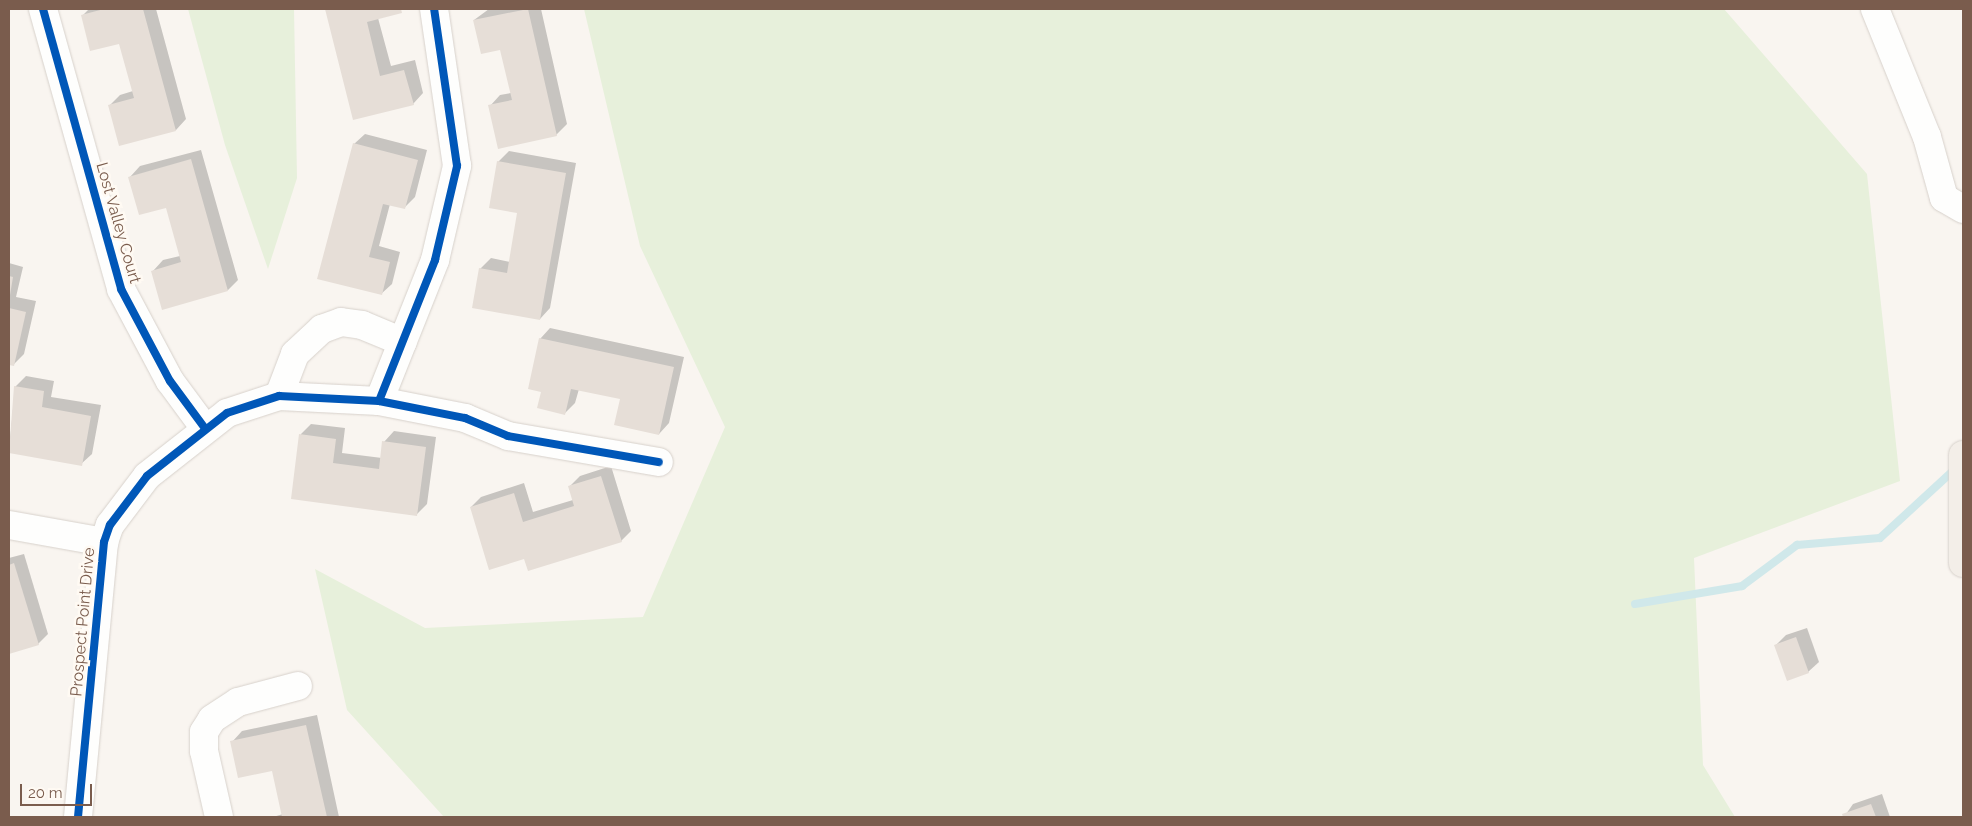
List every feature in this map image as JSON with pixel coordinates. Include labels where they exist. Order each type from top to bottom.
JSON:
[{"type":"main road","points":[[1963,455],[1963,564]]},
{"type":"street","name":"Lost Valley Court","points":[[43,9],[121,289],[170,381],[204,428]]},
{"type":"street","points":[[379,401],[435,260],[457,166],[434,9]]},
{"type":"street","points":[[1875,9],[1927,137],[1944,198],[1963,209]]},
{"type":"street","points":[[279,396],[295,354],[322,329],[341,322],[362,324],[403,342]]},
{"type":"street","name":"Prospect Point Drive","points":[[78,817],[104,542],[110,525],[148,476],[204,428],[250,403],[279,396],[379,401],[465,418],[508,436],[659,462]]},
{"type":"street","points":[[9,525],[104,542]]},
{"type":"street","points":[[218,817],[204,751],[204,732],[212,719],[238,702],[298,686]]},
{"type":"green space","points":[[188,9],[294,9],[297,178],[268,269],[225,145]]},
{"type":"green space","points":[[584,9],[1724,9],[1867,174],[1900,481],[1694,558],[1703,765],[1735,817],[444,817],[347,710],[315,569],[425,628],[643,617],[725,427],[640,246]]},
{"type":"building","points":[[104,9],[143,9],[176,131],[119,146],[108,105],[134,98],[119,44],[90,51],[81,15]]},
{"type":"building","points":[[325,9],[401,9],[402,13],[367,22],[380,76],[404,70],[414,105],[353,120]]},
{"type":"building","points":[[528,9],[557,136],[498,149],[488,105],[512,100],[500,50],[481,54],[473,20]]},
{"type":"building","points":[[353,143],[418,160],[405,209],[383,204],[369,257],[390,262],[382,295],[317,279]]},
{"type":"building","points":[[191,159],[228,291],[162,310],[151,271],[181,262],[166,208],[139,215],[128,177]]},
{"type":"building","points":[[497,161],[566,173],[540,320],[472,308],[479,268],[507,273],[517,213],[489,208]]},
{"type":"building","points":[[9,276],[13,277],[10,295],[9,294]]},
{"type":"building","points":[[9,308],[26,312],[14,366],[9,365]]},
{"type":"building","points":[[539,338],[674,367],[659,435],[614,425],[620,399],[571,389],[565,415],[537,408],[541,392],[528,389]]},
{"type":"building","points":[[14,386],[44,391],[42,407],[91,416],[82,466],[9,453]]},
{"type":"building","points":[[299,434],[336,439],[333,463],[379,469],[382,441],[426,447],[417,516],[291,499]]},
{"type":"building","points":[[601,476],[622,542],[528,571],[524,559],[489,570],[470,507],[514,493],[523,522],[574,506],[568,486]]},
{"type":"building","points":[[14,563],[39,645],[9,654],[9,565]]},
{"type":"building","points":[[1796,637],[1809,673],[1787,681],[1774,645]]},
{"type":"building","points":[[306,725],[327,817],[282,817],[272,771],[238,778],[230,741]]},
{"type":"building","points":[[1871,804],[1876,817],[1843,817],[1842,814]]},
{"type":"waterway","points":[[1635,604],[1742,586],[1797,545],[1880,538],[1956,468]]},
{"type":"cycle path","points":[[43,9],[121,289],[170,381],[204,427]]},
{"type":"cycle path","points":[[379,401],[435,260],[457,166],[434,9]]},
{"type":"cycle path","points":[[78,817],[104,542],[110,525],[147,476],[227,413],[279,396],[379,401],[465,418],[508,436],[659,462]]}]
